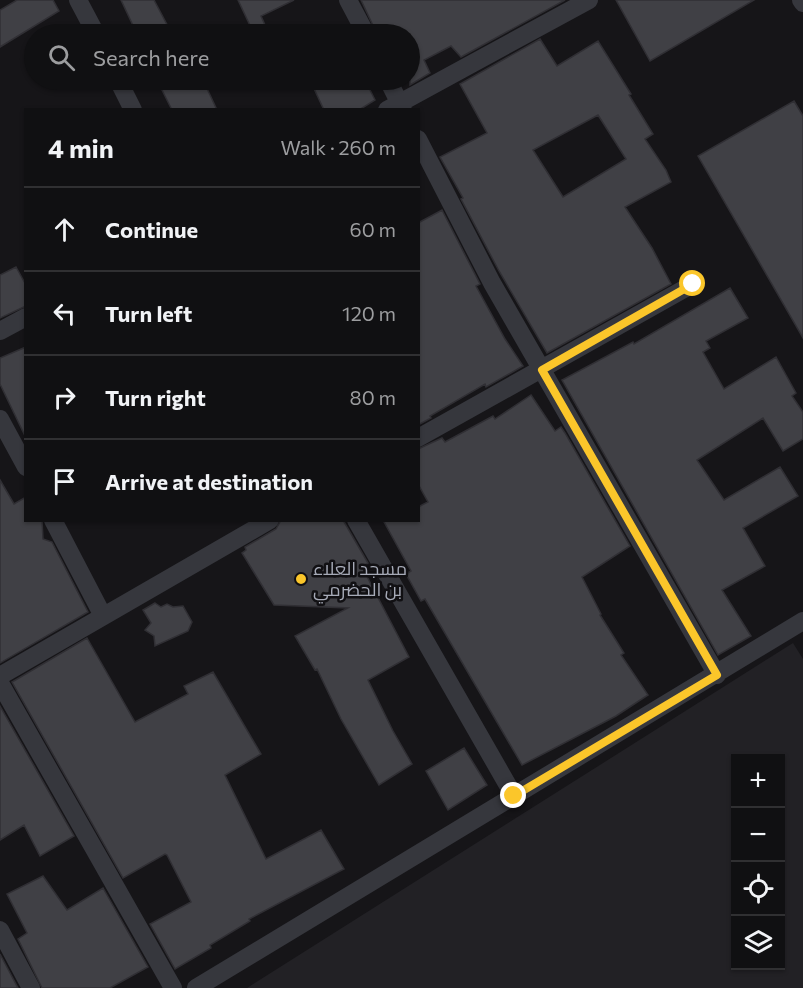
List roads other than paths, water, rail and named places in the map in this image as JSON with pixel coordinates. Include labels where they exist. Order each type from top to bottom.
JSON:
[{"type":"street","points":[[78,0],[91,24]]},
{"type":"street","points":[[348,0],[361,24]]},
{"type":"street","points":[[391,90],[396,107],[589,0]]},
{"type":"street","points":[[123,90],[132,108]]},
{"type":"street","points":[[420,143],[492,283],[717,675]]},
{"type":"street","points":[[420,437],[693,284]]},
{"type":"street","points":[[0,331],[24,318]]},
{"type":"street","points":[[0,419],[24,463]]},
{"type":"street","points":[[54,522],[103,616]]},
{"type":"street","points":[[0,676],[267,522]]},
{"type":"street","points":[[357,522],[514,796]]},
{"type":"street","points":[[196,988],[717,675],[801,628]]},
{"type":"street","points":[[0,683],[173,988]]},
{"type":"street","points":[[0,930],[31,988]]},
{"type":"place","name":"مسجد العلاء بن الحضرمي","points":[[301,579]]}]
